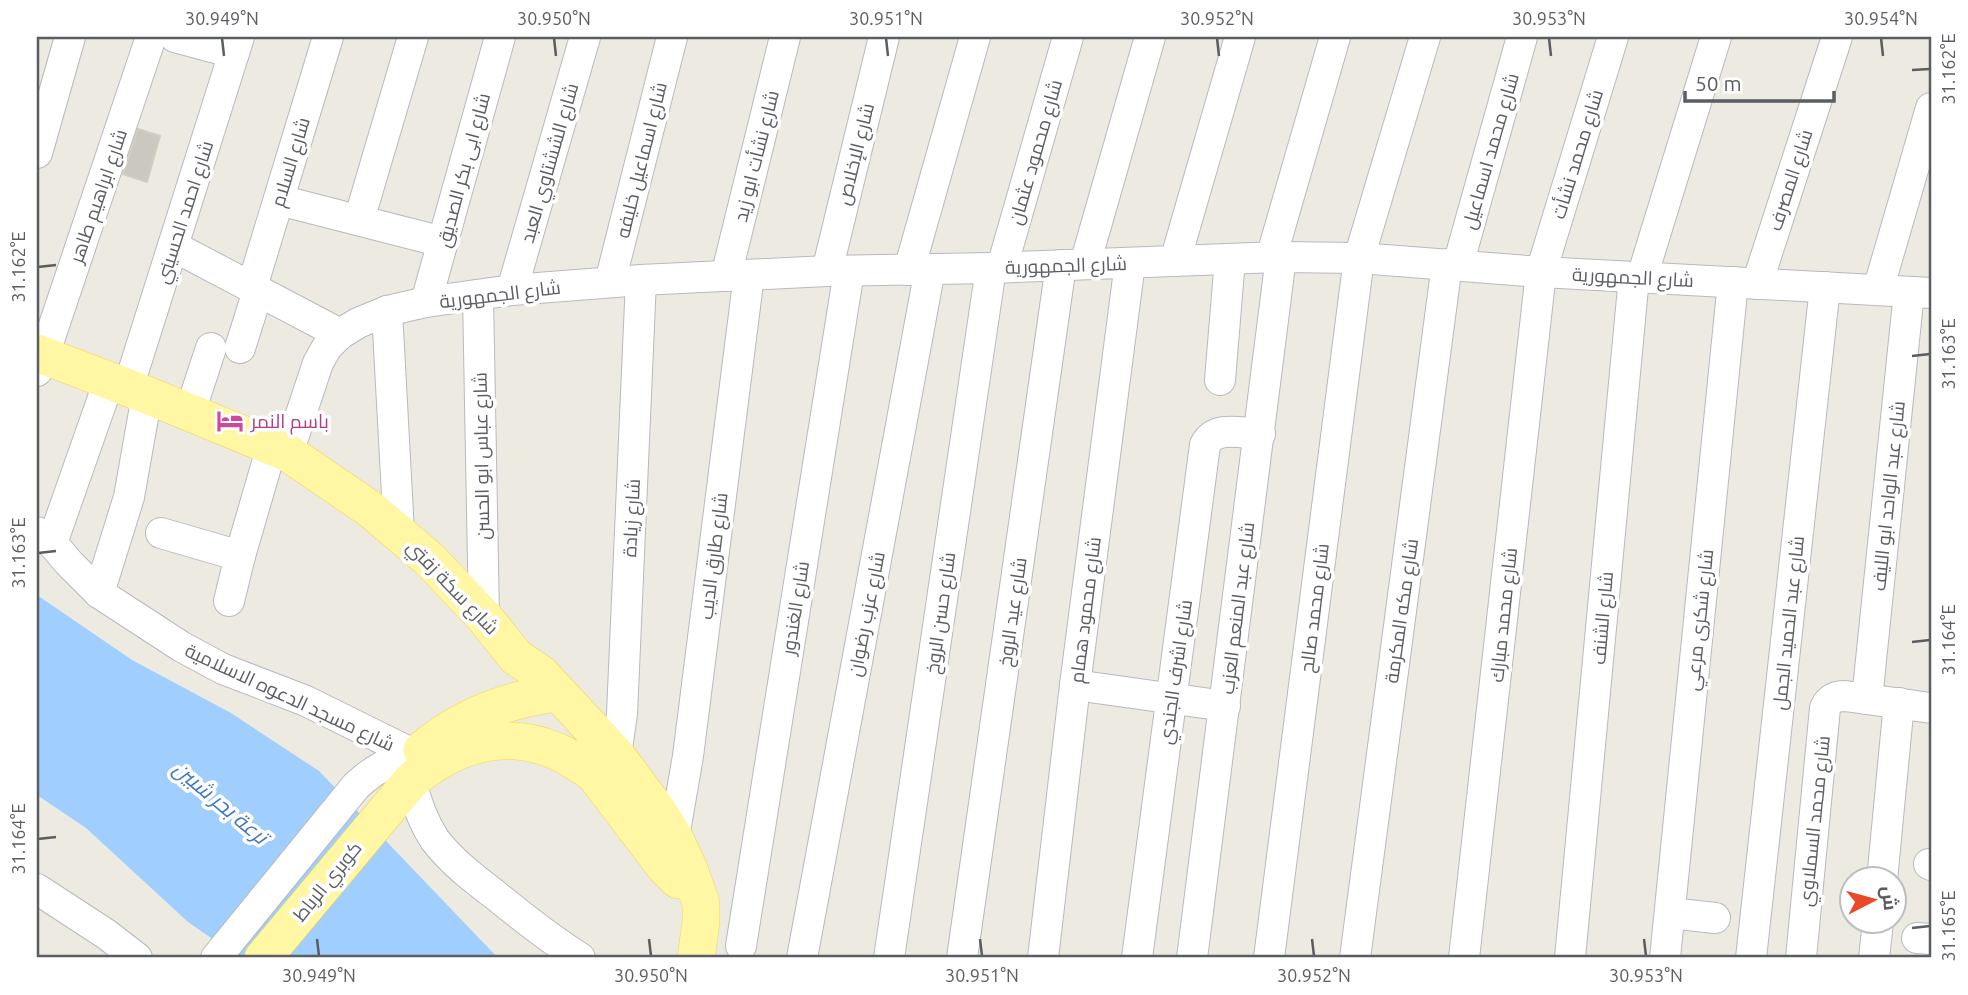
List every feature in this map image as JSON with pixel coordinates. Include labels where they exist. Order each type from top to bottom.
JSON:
[{"type":"main road","name":"شارع سكة زفتي","points":[[39,359],[128,388],[280,450],[351,495],[399,532],[439,568],[516,657],[541,674],[545,695],[607,766],[658,811],[689,869],[701,903]]},
{"type":"main road","points":[[399,789],[444,733],[477,715],[511,702],[545,695]]},
{"type":"main road","points":[[399,789],[428,766],[448,755],[480,744],[512,741],[534,744],[607,766],[665,867],[701,903],[696,958]]},
{"type":"main road","name":"كوبري الرباط","points":[[263,958],[399,789]]},
{"type":"street","points":[[37,153],[69,37]]},
{"type":"street","name":"شارع ابراهيم طاهر","points":[[39,359],[151,37]]},
{"type":"street","points":[[175,37],[237,45]]},
{"type":"street","name":"شارع السلام","points":[[240,348],[279,200],[327,37]]},
{"type":"street","points":[[359,220],[413,37]]},
{"type":"street","name":"شارع ابى بكر الصديق","points":[[426,302],[500,37]]},
{"type":"street","name":"شارع الششتاوي العبد","points":[[512,290],[585,37]]},
{"type":"street","name":"شارع اسماعيل خليفه","points":[[610,282],[672,37]]},
{"type":"street","name":"شارع نشأت ابو زيد","points":[[737,275],[785,37]]},
{"type":"street","name":"شارع الإخلاص","points":[[838,271],[884,37]]},
{"type":"street","name":"شارع عزب رضوان","points":[[802,958],[919,269],[975,37]]},
{"type":"street","name":"شارع محمود عثمان","points":[[996,267],[1068,37]]},
{"type":"street","name":"شارع عيد الروخ","points":[[962,958],[1073,265],[1150,37]]},
{"type":"street","points":[[1175,261],[1240,37]]},
{"type":"street","name":"شارع عبد المنعم العزب","points":[[1192,958],[1260,434],[1276,257],[1335,37]]},
{"type":"street","name":"شارع محمد صالح","points":[[1269,958],[1359,258],[1425,37]]},
{"type":"street","name":"شارع محمد اسماعيل","points":[[1453,264],[1522,37]]},
{"type":"street","name":"شارع محمد نشأت","points":[[1541,272],[1613,37]]},
{"type":"street","name":"شارع الشنف","points":[[1570,958],[1638,277],[1716,37]]},
{"type":"street","name":"شارع المصرف","points":[[1745,283],[1837,37]]},
{"type":"street","name":"شارع احمد الحسيني","points":[[128,388],[237,45]]},
{"type":"street","points":[[1878,290],[1931,108]]},
{"type":"street","points":[[279,200],[443,242]]},
{"type":"street","points":[[173,246],[340,334]]},
{"type":"street","name":"شارع الجمهورية","points":[[229,601],[240,556],[280,450],[327,347],[340,334],[358,323],[387,311],[426,302],[512,290],[642,280],[1276,257],[1359,258],[1541,272],[1920,292]]},
{"type":"street","points":[[1220,380],[1230,259]]},
{"type":"street","name":"شارع محمود همام","points":[[1042,958],[1130,262]]},
{"type":"street","name":"شارع مكه المكرمة","points":[[1355,958],[1453,264]]},
{"type":"street","name":"شارع حسن الروخ","points":[[889,958],[996,267]]},
{"type":"street","name":"شارع الغندور","points":[[748,952],[838,271]]},
{"type":"street","name":"شارع محمد مبارك","points":[[1464,958],[1541,272]]},
{"type":"street","name":"شارع طارق الديب","points":[[674,837],[688,756],[737,275]]},
{"type":"street","name":"شارع زيادة","points":[[607,766],[622,714],[642,280]]},
{"type":"street","name":"شارع شكرى مرعي","points":[[1665,958],[1745,283]]},
{"type":"street","name":"شارع عبد الحميد الجمل","points":[[1751,958],[1825,287]]},
{"type":"street","name":"شارع عبد الواحد ابو الليف","points":[[1856,698],[1920,292]]},
{"type":"street","name":"شارع عباس ابو الحسن","points":[[478,295],[484,617]]},
{"type":"street","points":[[387,311],[399,532]]},
{"type":"street","points":[[190,412],[211,348]]},
{"type":"street","points":[[44,537],[128,388]]},
{"type":"street","points":[[99,593],[129,497],[128,388]]},
{"type":"street","name":"شارع اشرف الجندي","points":[[1137,958],[1205,445],[1208,439],[1218,433],[1260,434]]},
{"type":"street","points":[[161,533],[240,556]]},
{"type":"street","name":"شارع مسجد الدعوه الاسلامية","points":[[44,537],[99,593],[182,647],[223,669],[306,701],[399,789]]},
{"type":"street","points":[[1075,685],[1225,706]]},
{"type":"street","name":"شارع محمد السملاوي","points":[[1801,958],[1825,708],[1833,698],[1856,698]]},
{"type":"street","points":[[1856,698],[1931,708]]},
{"type":"street","points":[[1883,866],[1899,703]]},
{"type":"street","points":[[216,958],[356,786],[383,764],[399,758],[399,789],[416,801],[424,821],[448,856],[521,916],[580,958]]},
{"type":"street","points":[[37,889],[106,934],[137,958]]},
{"type":"street","name":"شارع سكة زفتي","points":[[701,903],[748,952]]},
{"type":"street","points":[[1670,912],[1715,918]]},
{"type":"street","points":[[1874,958],[1876,936]]},
{"type":"water","name":"ترعة بحر شبين","points":[[37,595],[132,660],[231,713],[319,771],[498,958],[240,958],[188,922],[86,828],[37,795]]},
{"type":"building","points":[[138,129],[160,136],[147,182],[123,174]]},
{"type":"place","name":"باسم النمر","points":[[230,421]]}]
